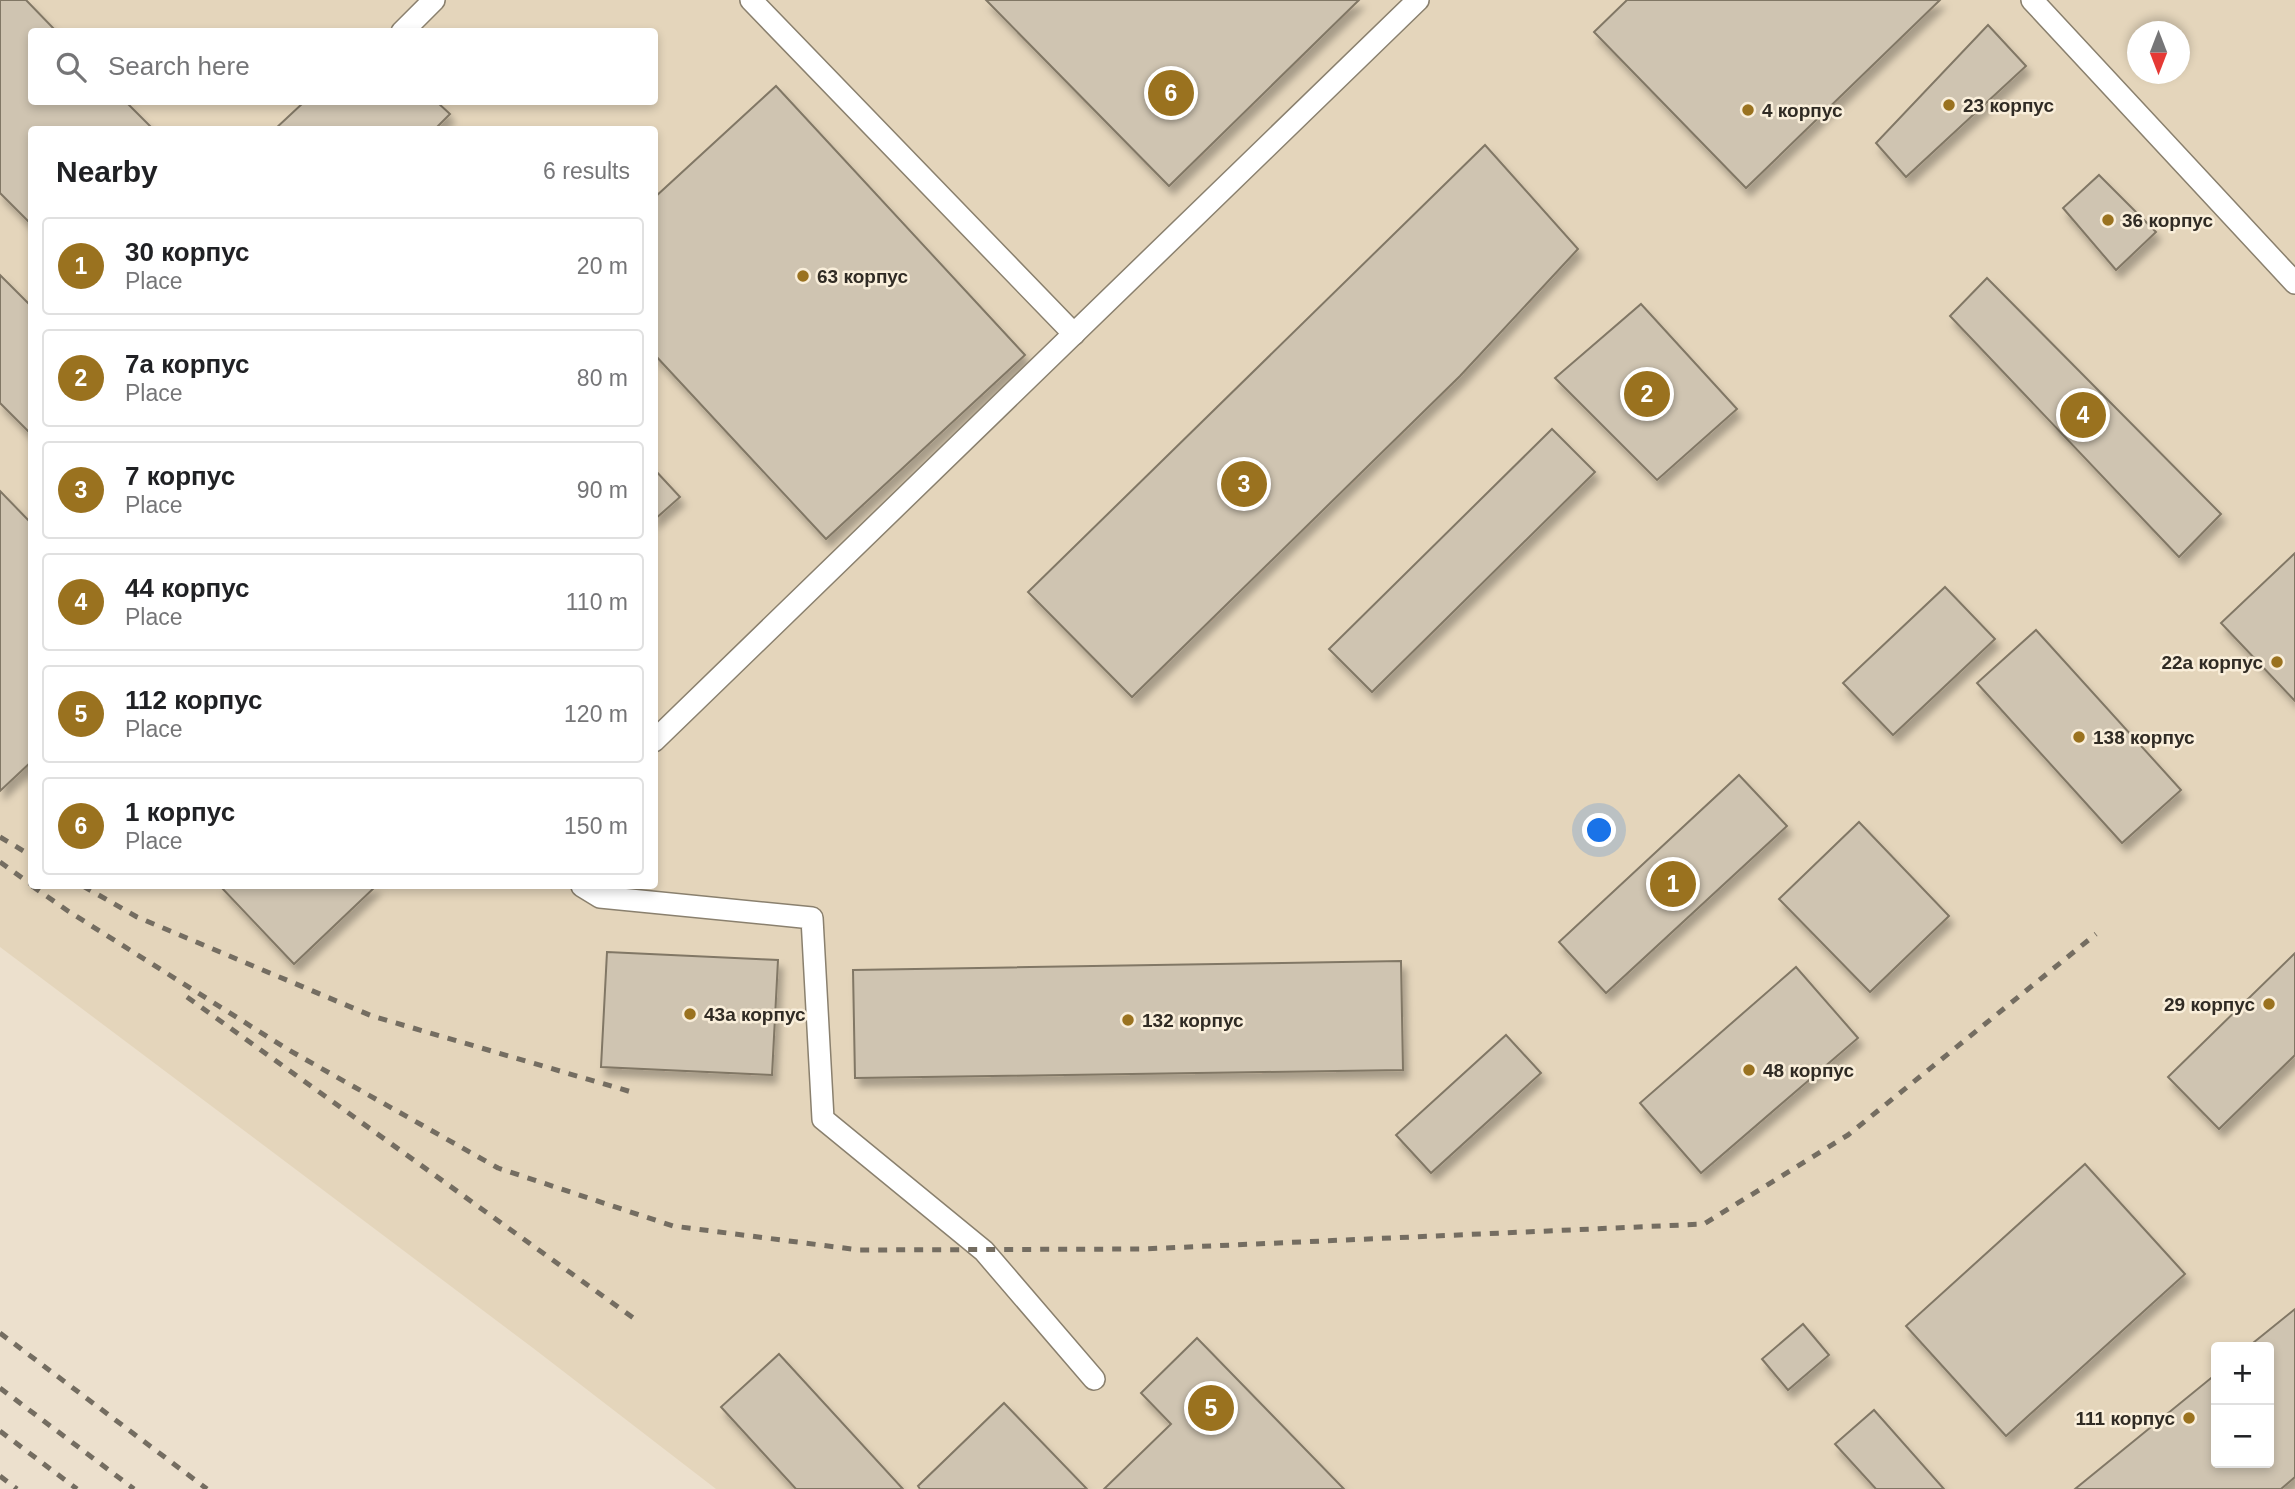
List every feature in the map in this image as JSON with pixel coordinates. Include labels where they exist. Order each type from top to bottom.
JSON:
[{"type":"lane","points":[[406,28],[434,0]]},
{"type":"lane","points":[[751,0],[1074,334]]},
{"type":"lane","points":[[658,737],[1418,0]]},
{"type":"lane","points":[[2032,0],[2295,283]]},
{"type":"lane","points":[[587,889],[600,897],[812,918],[823,1119],[984,1251],[1094,1379]]},
{"type":"shaded area","points":[[0,0],[2295,0],[2295,1489],[716,1489],[0,947]]},
{"type":"building","points":[[0,0],[26,0],[53,28],[28,28],[28,105],[129,105],[150,126],[28,126],[28,221],[0,193]]},
{"type":"building","points":[[986,0],[1359,0],[1169,186]]},
{"type":"building","name":"4 корпус","points":[[1627,0],[1940,0],[1746,188],[1594,32]]},
{"type":"building","name":"23 корпус","points":[[1988,25],[2026,66],[1906,177],[1876,143]]},
{"type":"building","name":"63 корпус","points":[[776,86],[1025,355],[826,539],[658,358],[658,194]]},
{"type":"building","points":[[301,105],[440,105],[450,114],[438,126],[278,126]]},
{"type":"building","points":[[1485,145],[1578,249],[1460,376],[1132,697],[1028,592]]},
{"type":"building","name":"36 корпус","points":[[2099,175],[2156,232],[2116,270],[2063,208]]},
{"type":"building","points":[[0,275],[28,303],[28,431],[0,403]]},
{"type":"building","points":[[1987,278],[2221,514],[2179,557],[1950,316]]},
{"type":"building","points":[[1641,304],[1737,409],[1657,480],[1555,378]]},
{"type":"building","points":[[1552,429],[1595,472],[1372,692],[1329,649]]},
{"type":"building","points":[[658,473],[680,497],[658,516]]},
{"type":"building","points":[[0,491],[28,520],[28,765],[0,791]]},
{"type":"building","name":"22а корпус","points":[[2295,553],[2295,701],[2221,623]]},
{"type":"building","points":[[1945,587],[1995,639],[1893,735],[1843,683]]},
{"type":"building","name":"138 корпус","points":[[2036,630],[2181,790],[2122,843],[1977,683]]},
{"type":"building","points":[[1739,775],[1787,826],[1606,993],[1559,942]]},
{"type":"building","points":[[1859,822],[1949,916],[1870,992],[1779,899]]},
{"type":"building","points":[[223,889],[373,889],[294,964]]},
{"type":"building","name":"43а корпус","points":[[607,952],[778,960],[772,1075],[601,1067]]},
{"type":"building","name":"29 корпус","points":[[2295,953],[2295,1055],[2219,1129],[2168,1077]]},
{"type":"building","name":"132 корпус","points":[[1401,961],[1403,1070],[855,1078],[853,970]]},
{"type":"building","name":"48 корпус","points":[[1796,967],[1858,1038],[1701,1173],[1640,1103]]},
{"type":"building","points":[[1506,1035],[1541,1073],[1431,1173],[1396,1135]]},
{"type":"building","points":[[2085,1164],[2185,1274],[2006,1436],[1906,1326]]},
{"type":"building","name":"111 корпус","points":[[2295,1309],[2295,1477],[2281,1489],[2075,1489],[2211,1378],[2211,1468],[2274,1468],[2274,1342],[2254,1342]]},
{"type":"building","points":[[1803,1324],[1829,1355],[1788,1390],[1762,1359]]},
{"type":"building","points":[[1197,1338],[1344,1489],[1104,1489],[1171,1424],[1141,1393]]},
{"type":"building","points":[[779,1354],[903,1489],[796,1489],[721,1407]]},
{"type":"building","points":[[1004,1403],[1087,1489],[920,1489],[918,1486]]},
{"type":"building","points":[[1874,1410],[1944,1489],[1876,1489],[1835,1444]]},
{"type":"railway","points":[[0,837],[28,854]]},
{"type":"railway","points":[[0,862],[28,882]]},
{"type":"railway","points":[[36,889],[287,1049],[498,1168],[673,1226],[859,1250],[1143,1249],[1704,1224],[1848,1135],[2096,934]]},
{"type":"railway","points":[[88,889],[137,917],[372,1016],[635,1093]]},
{"type":"railway","points":[[187,997],[639,1322]]},
{"type":"railway","points":[[0,1333],[207,1489]]},
{"type":"railway","points":[[0,1388],[134,1489]]},
{"type":"railway","points":[[0,1431],[77,1489]]},
{"type":"railway","points":[[0,1476],[17,1489]]},
{"type":"place","name":"1 корпус","points":[[1171,93]]},
{"type":"place","name":"23 корпус","points":[[1949,105]]},
{"type":"place","name":"4 корпус","points":[[1748,110]]},
{"type":"place","name":"36 корпус","points":[[2108,220]]},
{"type":"place","name":"63 корпус","points":[[803,276]]},
{"type":"place","name":"7а корпус","points":[[1647,394]]},
{"type":"place","name":"44 корпус","points":[[2083,415]]},
{"type":"place","name":"7 корпус","points":[[1244,484]]},
{"type":"place","name":"22а корпус","points":[[2277,662]]},
{"type":"place","name":"138 корпус","points":[[2079,737]]},
{"type":"place","name":"30 корпус","points":[[1673,884]]},
{"type":"place","name":"29 корпус","points":[[2269,1004]]},
{"type":"place","name":"43а корпус","points":[[690,1014]]},
{"type":"place","name":"132 корпус","points":[[1128,1020]]},
{"type":"place","name":"48 корпус","points":[[1749,1070]]},
{"type":"place","name":"112 корпус","points":[[1211,1408]]},
{"type":"place","name":"111 корпус","points":[[2189,1418]]}]
